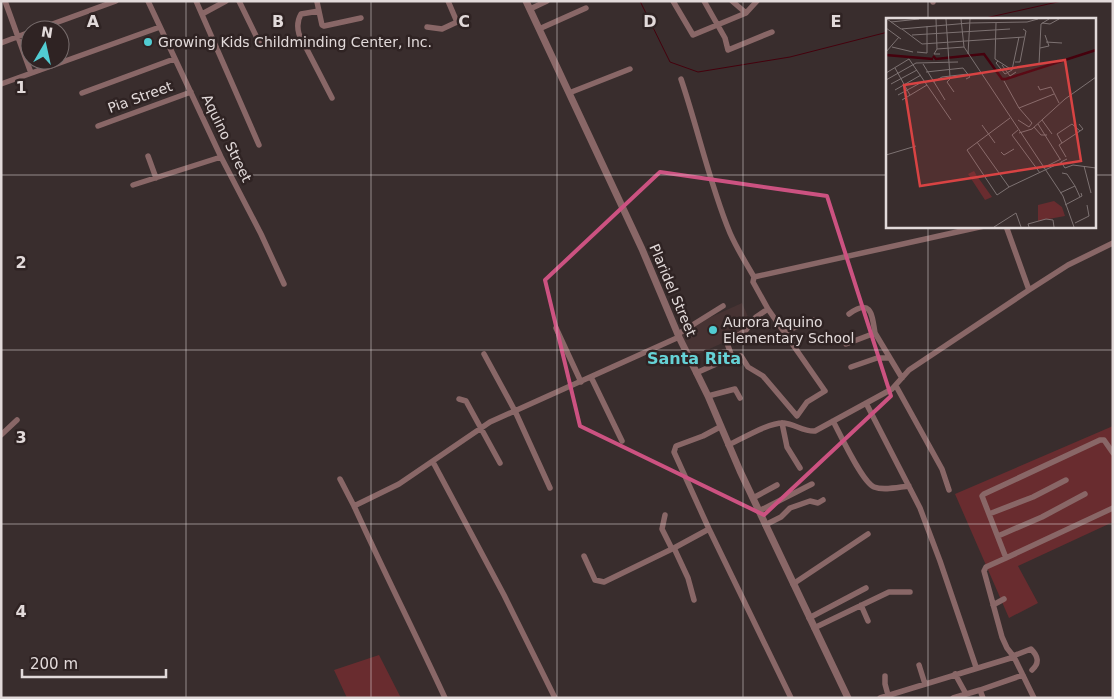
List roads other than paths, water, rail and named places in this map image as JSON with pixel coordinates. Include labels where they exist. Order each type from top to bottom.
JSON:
[{"type":"street","points":[[5,1],[31,73]]},
{"type":"street","points":[[64,20],[116,1]]},
{"type":"street","name":"Aquino Street","points":[[148,1],[174,60],[284,284]]},
{"type":"street","points":[[196,1],[259,145]]},
{"type":"street","points":[[202,14],[226,1]]},
{"type":"street","points":[[238,1],[261,46]]},
{"type":"street","points":[[427,27],[442,28],[457,22],[448,1]]},
{"type":"street","name":"Plaridel Street","points":[[526,1],[642,249],[728,445],[848,698]]},
{"type":"street","points":[[530,9],[547,1]]},
{"type":"street","points":[[673,1],[693,35],[746,13],[757,1]]},
{"type":"street","points":[[704,1],[719,25],[728,50],[772,32]]},
{"type":"street","points":[[732,1],[746,13]]},
{"type":"street","points":[[318,2],[322,25],[324,26],[361,18]]},
{"type":"street","points":[[539,29],[586,8]]},
{"type":"street","points":[[319,11],[301,14],[298,18],[297,27],[332,98]]},
{"type":"street","points":[[1,84],[160,27]]},
{"type":"street","points":[[1,43],[20,35]]},
{"type":"street","name":"Pia Street","points":[[82,93],[174,60]]},
{"type":"street","points":[[569,92],[630,69]]},
{"type":"street","points":[[681,79],[730,234],[754,278],[753,282],[768,309],[825,391],[807,402],[797,416],[795,425]]},
{"type":"street","name":"Pia Street","points":[[98,126],[191,92]]},
{"type":"street","points":[[148,156],[156,178]]},
{"type":"street","points":[[133,186],[221,157]]},
{"type":"street","points":[[754,278],[975,228]]},
{"type":"street","points":[[1007,228],[1029,290]]},
{"type":"street","points":[[728,445],[772,425],[782,423],[795,425],[812,432],[833,421],[896,386],[909,370],[1029,290],[1113,242]]},
{"type":"street","points":[[354,506],[399,484],[490,422],[591,377],[678,334],[722,306]]},
{"type":"street","points":[[849,314],[857,308],[864,307],[872,313],[875,333],[902,378]]},
{"type":"street","points":[[732,357],[727,343],[743,333],[756,317],[768,309]]},
{"type":"street","points":[[784,332],[813,320]]},
{"type":"street","points":[[556,328],[580,382]]},
{"type":"street","points":[[846,344],[875,333]]},
{"type":"street","points":[[484,354],[515,411],[550,488]]},
{"type":"street","points":[[696,373],[732,357],[741,356],[748,367],[763,376],[797,416]]},
{"type":"street","points":[[851,367],[876,358],[889,358]]},
{"type":"street","points":[[591,377],[622,441]]},
{"type":"street","points":[[896,386],[942,469],[949,490]]},
{"type":"street","points":[[708,396],[735,389],[740,398]]},
{"type":"street","points":[[459,399],[464,399],[466,402],[500,463]]},
{"type":"street","points":[[866,403],[920,508],[976,667]]},
{"type":"street","points":[[1,435],[16,420]]},
{"type":"street","points":[[833,421],[847,449],[870,484],[879,488],[909,486]]},
{"type":"street","points":[[782,423],[787,447],[800,468]]},
{"type":"street","points":[[720,427],[676,446],[674,449],[709,529],[791,698]]},
{"type":"street","points":[[1006,558],[982,496],[984,494],[1100,440],[1104,440],[1113,453]]},
{"type":"street","points":[[433,462],[504,595],[555,698]]},
{"type":"street","points":[[340,478],[445,698]]},
{"type":"street","points":[[989,514],[1033,497],[1066,480]]},
{"type":"street","points":[[759,511],[812,484]]},
{"type":"street","points":[[753,498],[777,485]]},
{"type":"street","points":[[998,536],[1042,517],[1085,494]]},
{"type":"street","points":[[765,525],[781,517],[790,508],[810,501],[818,503],[823,500]]},
{"type":"street","points":[[1031,697],[1014,656],[1007,648],[1002,636],[984,570],[986,567],[1113,508]]},
{"type":"street","points":[[665,515],[662,529],[688,578],[694,600]]},
{"type":"street","points":[[584,556],[595,580],[604,582],[673,549],[709,529]]},
{"type":"street","points":[[793,584],[868,534]]},
{"type":"street","points":[[809,618],[866,588]]},
{"type":"street","points":[[814,628],[890,592],[910,592]]},
{"type":"street","points":[[994,605],[1004,599]]},
{"type":"street","points":[[861,605],[868,621]]},
{"type":"street","points":[[880,698],[1031,649],[1038,661],[1032,670]]},
{"type":"street","points":[[919,665],[924,684]]},
{"type":"street","points":[[955,674],[966,694]]},
{"type":"street","points":[[957,697],[1023,675]]},
{"type":"street","points":[[885,676],[888,695]]},
{"type":"street","points":[[980,690],[983,698]]},
{"type":"waterway","points":[[640,1],[670,62],[698,72],[790,57],[886,33]]},
{"type":"waterway","points":[[986,18],[1062,1]]},
{"type":"place","name":"Growing Kids Childminding Center, Inc.","points":[[148,42]]},
{"type":"place","name":"Aurora Aquino Elementary School","points":[[713,330]]},
{"type":"district","name":"Santa Rita","points":[[694,358]]}]
